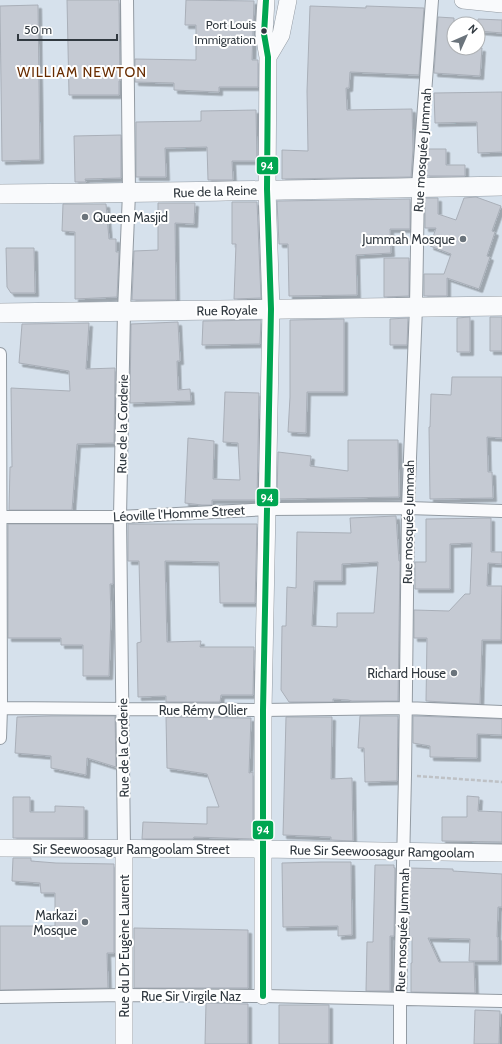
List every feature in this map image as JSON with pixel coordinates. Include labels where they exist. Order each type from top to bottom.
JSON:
[{"type":"main road","points":[[263,996],[263,710],[271,309],[267,189],[268,57],[264,34],[266,0]]},
{"type":"main road","points":[[268,57],[281,35],[288,0]]},
{"type":"main road","points":[[463,0],[502,4]]},
{"type":"main road","name":"Rue de la Reine","points":[[0,194],[502,186]]},
{"type":"main road","name":"Rue Royale","points":[[0,313],[502,306]]},
{"type":"main road","name":"Sir Seewoosagur Ramgoolam Street","points":[[0,848],[263,849]]},
{"type":"main road","name":"Rue du Dr Eugène Laurent","points":[[124,848],[124,1044]]},
{"type":"main road","name":"Rue Sir Seewoosagur Ramgoolam","points":[[263,849],[502,853]]},
{"type":"street","name":"Rue de la Corderie","points":[[124,848],[120,517],[124,311],[129,193],[127,0]]},
{"type":"street","name":"Rue mosquée Jummah","points":[[400,1044],[408,508],[416,307],[418,187],[432,0]]},
{"type":"street","points":[[0,354],[0,738]]},
{"type":"street","name":"Léoville l'Homme Street","points":[[0,518],[120,517],[268,509],[408,508],[502,511]]},
{"type":"street","name":"Rue Rémy Ollier","points":[[1,708],[263,710],[405,708],[502,712]]},
{"type":"street","name":"Rue Sir Virgile Naz","points":[[0,997],[123,995],[263,996],[502,1001]]},
{"type":"path","points":[[405,775],[502,782]]},
{"type":"building","points":[[67,0],[119,0],[119,95],[69,95]]},
{"type":"building","points":[[186,0],[254,1],[252,60],[258,60],[258,87],[219,87],[219,92],[174,90],[174,83],[135,82],[135,59],[196,60],[196,25],[185,25]]},
{"type":"building","points":[[38,5],[40,160],[2,161],[0,6]]},
{"type":"building","points":[[310,6],[424,8],[419,75],[350,72],[349,88],[346,88],[347,110],[412,109],[413,149],[411,177],[282,179],[282,150],[308,151],[307,91]]},
{"type":"building","points":[[438,17],[446,18],[446,56],[481,56],[480,76],[434,73]]},
{"type":"building","points":[[486,19],[502,20],[502,33],[486,32]]},
{"type":"building","points":[[502,92],[502,152],[478,153],[477,122],[435,123],[434,93]]},
{"type":"building","points":[[256,110],[257,161],[232,161],[233,180],[208,180],[207,147],[165,148],[166,177],[136,177],[136,122],[201,121],[201,111]]},
{"type":"building","points":[[121,135],[121,178],[85,179],[86,182],[75,182],[74,136]]},
{"type":"building","points":[[428,149],[446,149],[446,165],[465,165],[465,176],[426,176]]},
{"type":"building","name":"Jummah Mosque","points":[[476,197],[501,206],[492,231],[495,232],[487,256],[490,257],[479,289],[447,278],[447,296],[424,296],[424,274],[444,274],[451,254],[430,246],[436,228],[425,228],[425,198],[438,198],[438,214],[456,220],[464,198]]},
{"type":"building","points":[[410,199],[410,229],[390,229],[391,253],[356,255],[357,295],[289,296],[288,244],[279,244],[277,201]]},
{"type":"building","points":[[232,202],[257,202],[261,298],[234,299],[236,244],[232,244]]},
{"type":"building","points":[[158,203],[195,203],[194,224],[175,223],[176,300],[132,300],[134,251],[158,250]]},
{"type":"building","points":[[63,204],[106,204],[109,239],[116,239],[116,252],[119,252],[117,297],[75,299],[75,232],[62,231]]},
{"type":"building","points":[[6,248],[34,248],[35,293],[11,293],[7,287]]},
{"type":"building","points":[[384,258],[409,258],[409,296],[384,297]]},
{"type":"building","points":[[470,317],[470,352],[457,352],[457,318]]},
{"type":"building","points":[[490,317],[502,317],[502,351],[490,351]]},
{"type":"building","points":[[408,318],[407,345],[390,345],[390,319]]},
{"type":"building","points":[[344,319],[344,392],[307,392],[306,433],[288,432],[290,397],[290,320]]},
{"type":"building","points":[[261,320],[260,344],[202,345],[203,321]]},
{"type":"building","points":[[178,322],[180,361],[177,361],[178,390],[190,389],[191,401],[130,403],[131,324]]},
{"type":"building","points":[[89,323],[86,369],[115,368],[114,443],[77,444],[72,510],[9,510],[10,467],[12,467],[11,388],[70,391],[69,371],[19,363],[22,324]]},
{"type":"building","points":[[452,377],[502,377],[502,438],[487,437],[488,472],[492,472],[493,498],[430,499],[429,427],[431,394],[451,395]]},
{"type":"building","points":[[225,392],[259,393],[257,500],[212,500],[212,505],[185,503],[188,438],[214,441],[213,479],[240,480],[238,443],[223,442]]},
{"type":"building","points":[[348,440],[398,440],[399,497],[277,499],[278,452],[311,456],[310,466],[348,471]]},
{"type":"building","points":[[396,516],[400,561],[398,701],[352,701],[333,699],[333,702],[289,702],[281,690],[282,626],[286,626],[287,587],[296,588],[297,532],[351,533],[350,518]],"holes":[[[378,562],[374,613],[337,613],[337,627],[312,626],[314,581],[342,581],[342,564]]]},
{"type":"building","points":[[491,518],[491,552],[502,552],[502,564],[488,563],[487,586],[502,586],[501,640],[482,640],[480,704],[426,701],[427,638],[414,638],[414,610],[449,611],[465,594],[470,594],[472,543],[450,544],[450,589],[415,589],[415,562],[426,562],[426,519]]},
{"type":"building","points":[[8,524],[113,524],[113,584],[110,584],[111,616],[109,676],[83,676],[83,645],[61,645],[61,638],[8,638]]},
{"type":"building","points":[[128,524],[257,524],[255,603],[220,603],[219,562],[165,561],[167,642],[201,641],[200,647],[254,647],[253,695],[221,695],[220,702],[166,702],[166,696],[138,697],[137,643],[141,642],[139,561],[128,561]]},
{"type":"building","points":[[115,716],[116,767],[87,758],[86,775],[51,768],[51,756],[15,753],[17,717]]},
{"type":"building","points":[[360,716],[398,716],[397,781],[365,782],[364,748],[358,748]]},
{"type":"building","points":[[413,716],[502,719],[502,735],[477,734],[477,758],[430,757],[430,746],[413,743]]},
{"type":"building","points":[[166,717],[251,718],[249,773],[253,772],[253,839],[194,837],[193,839],[142,839],[143,822],[207,824],[207,807],[219,807],[207,774],[167,768]]},
{"type":"building","points":[[286,717],[332,717],[331,779],[352,778],[353,841],[331,840],[331,837],[283,835]]},
{"type":"building","points":[[467,796],[479,797],[478,811],[502,812],[502,842],[442,841],[442,817],[467,817]]},
{"type":"building","points":[[13,797],[30,797],[30,812],[55,812],[55,806],[84,807],[84,838],[13,838]]},
{"type":"building","points":[[13,858],[31,858],[31,861],[56,863],[114,864],[114,953],[107,953],[108,988],[0,990],[0,926],[55,926],[55,893],[41,893],[40,883],[12,881]]},
{"type":"building","points":[[351,862],[352,935],[338,936],[338,926],[283,927],[282,863]]},
{"type":"building","points":[[375,865],[394,865],[395,868],[394,936],[390,936],[390,991],[366,991],[367,942],[373,942]]},
{"type":"building","points":[[410,868],[453,869],[453,871],[502,874],[502,907],[498,907],[498,961],[469,961],[470,939],[428,938],[439,962],[474,962],[475,993],[411,992],[412,937],[409,937]]},
{"type":"building","points":[[134,928],[248,930],[248,988],[134,988]]},
{"type":"building","points":[[206,1003],[248,1004],[248,1044],[205,1044]]},
{"type":"building","points":[[279,1005],[329,1005],[329,1044],[279,1044]]},
{"type":"building","points":[[475,1010],[500,1011],[499,1044],[474,1044]]},
{"type":"transit line","name":"94","points":[[263,996],[263,710],[271,309],[267,189],[268,57],[264,34],[266,0]]},
{"type":"place","name":"Port Louis Immigration","points":[[264,31]]},
{"type":"place","name":"Queen Masjid","points":[[85,217]]},
{"type":"place","name":"Jummah Mosque","points":[[463,239]]},
{"type":"place","name":"Richard House","points":[[454,673]]},
{"type":"place","name":"Markazi Mosque","points":[[85,922]]},
{"type":"district","name":"WILLIAM NEWTON","points":[[82,72]]}]
